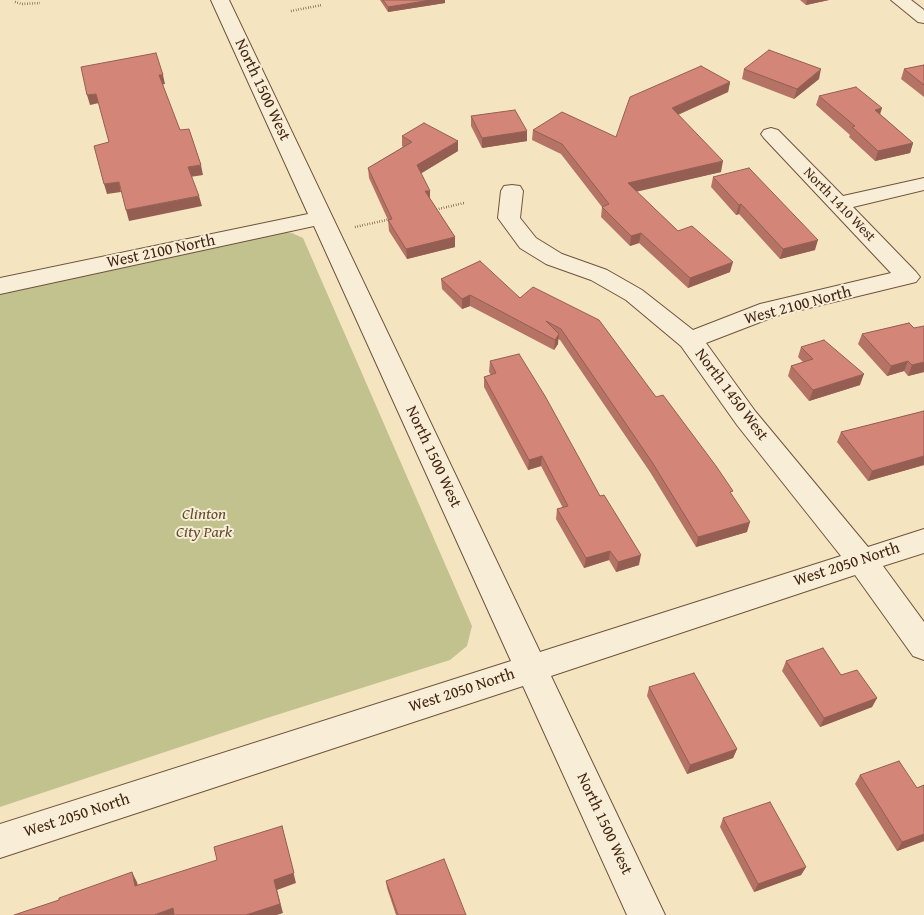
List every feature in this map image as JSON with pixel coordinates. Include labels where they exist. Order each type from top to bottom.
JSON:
[{"type":"street","name":"North 1500 West","points":[[220,0],[646,915]]},
{"type":"street","points":[[900,0],[924,18]]},
{"type":"street","name":"North 1410 West","points":[[771,134],[908,277]]},
{"type":"street","points":[[838,204],[924,184]]},
{"type":"street","name":"North 1450 West","points":[[512,191],[509,218],[528,243],[554,259],[599,275],[634,295],[690,340],[746,418],[861,560],[924,646]]},
{"type":"street","name":"West 2100 North","points":[[0,286],[322,218]]},
{"type":"street","name":"West 2100 North","points":[[690,340],[769,310],[908,277]]},
{"type":"street","name":"West 2050 North","points":[[0,841],[924,541]]},
{"type":"path","points":[[14,2],[22,4],[40,3]]},
{"type":"path","points":[[291,10],[322,5]]},
{"type":"path","points":[[427,211],[464,203]]},
{"type":"path","points":[[355,227],[391,219]]},
{"type":"green space","name":"Clinton City Park","points":[[275,231],[292,233],[303,238],[472,626],[467,646],[450,660],[267,718],[0,807],[0,290]]},
{"type":"building","points":[[383,0],[431,0],[388,7]]},
{"type":"building","points":[[769,50],[821,69],[797,89],[744,69]]},
{"type":"building","points":[[156,53],[163,75],[159,75],[180,130],[189,129],[201,165],[188,167],[199,196],[126,210],[119,182],[104,184],[94,146],[109,142],[96,94],[87,95],[81,67]]},
{"type":"building","points":[[924,65],[924,85],[904,69]]},
{"type":"building","points":[[701,66],[730,82],[672,108],[723,161],[628,183],[678,231],[692,226],[733,262],[690,278],[641,233],[631,236],[602,207],[609,204],[562,144],[533,130],[562,112],[616,137],[630,97]]},
{"type":"building","points":[[856,87],[882,108],[875,110],[913,143],[878,151],[852,127],[855,126],[819,96]]},
{"type":"building","points":[[515,110],[527,131],[482,138],[471,116]]},
{"type":"building","points":[[424,123],[458,141],[417,165],[430,191],[425,191],[455,237],[406,249],[388,220],[392,219],[368,168],[412,142],[402,136]]},
{"type":"building","points":[[749,168],[818,240],[783,249],[713,177]]},
{"type":"building","points":[[480,261],[520,298],[533,287],[599,320],[656,397],[663,395],[716,466],[733,491],[730,492],[750,522],[698,537],[652,462],[561,329],[546,321],[559,334],[555,340],[470,295],[462,299],[441,279]]},
{"type":"building","points":[[909,323],[914,328],[924,326],[924,362],[912,365],[908,361],[891,366],[862,334]]},
{"type":"building","points":[[824,340],[864,374],[813,390],[791,366],[813,359],[801,347]]},
{"type":"building","points":[[519,354],[545,396],[600,496],[604,495],[641,555],[618,562],[610,551],[586,558],[557,509],[568,506],[542,456],[529,460],[484,377],[496,373],[490,361]]},
{"type":"building","points":[[924,411],[924,456],[872,471],[841,432]]},
{"type":"building","points":[[823,648],[841,675],[857,670],[877,698],[824,718],[786,661]]},
{"type":"building","points":[[694,673],[737,749],[690,765],[649,687]]},
{"type":"building","points":[[899,761],[917,788],[924,785],[924,834],[902,842],[860,775]]},
{"type":"building","points":[[770,802],[806,867],[758,884],[723,818]]},
{"type":"building","points":[[282,826],[294,873],[274,880],[280,904],[246,915],[174,915],[173,908],[154,915],[14,915],[132,872],[135,886],[217,860],[214,847]]},
{"type":"building","points":[[444,859],[466,915],[398,915],[386,881]]}]
